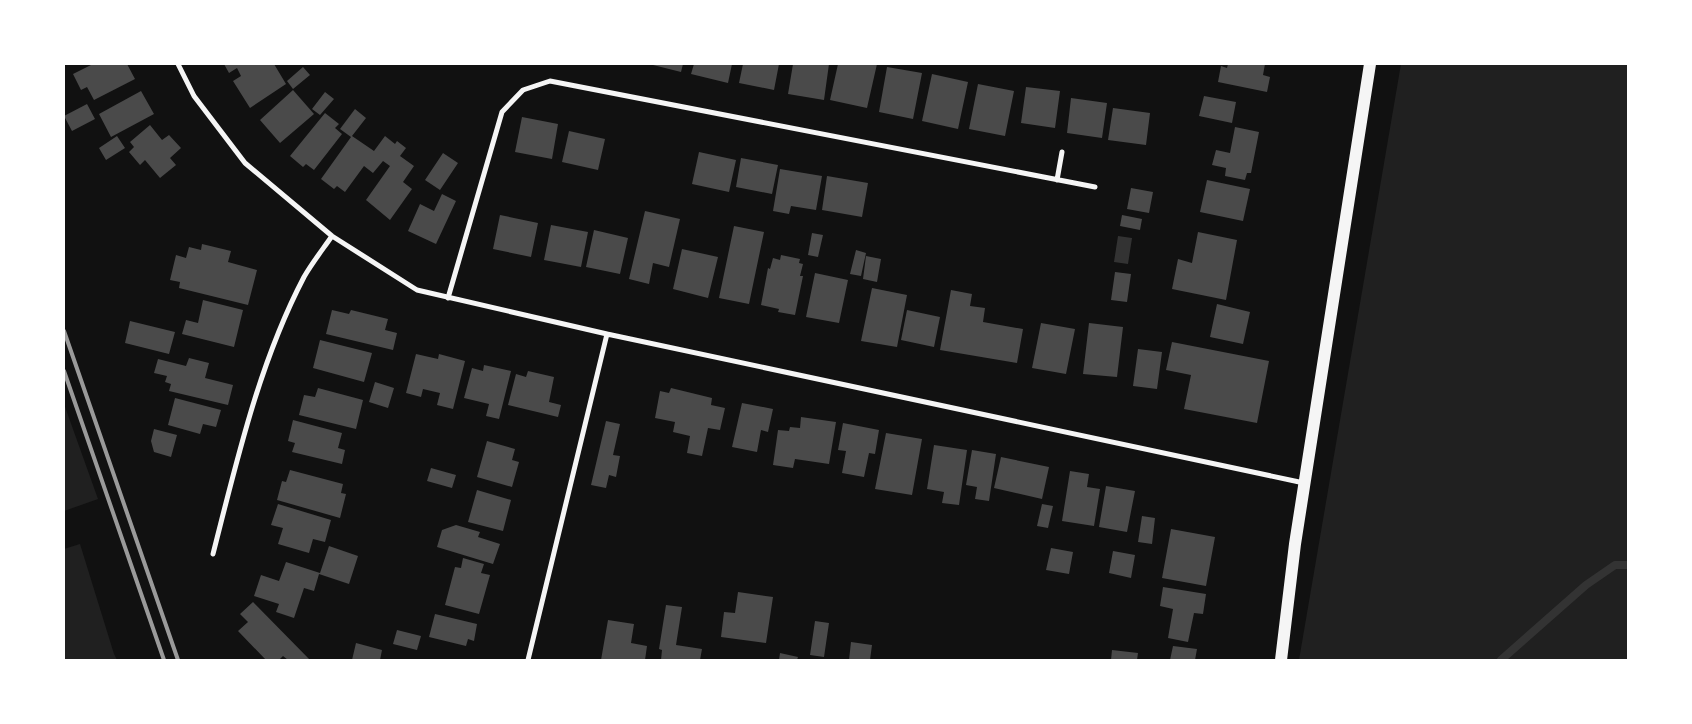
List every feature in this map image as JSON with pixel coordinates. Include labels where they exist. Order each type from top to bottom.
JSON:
[{"type":"main road","points":[[1281,660],[1295,544],[1370,64]]},
{"type":"street","points":[[178,64],[194,96],[245,163],[332,236],[416,290],[607,334],[1305,483]]},
{"type":"street","points":[[448,298],[502,112],[523,90],[550,81],[1095,187]]},
{"type":"street","points":[[1057,180],[1062,152]]},
{"type":"street","points":[[213,554],[239,452],[276,336],[305,275],[332,236]]},
{"type":"street","points":[[528,660],[607,334]]},
{"type":"shaded area","points":[[1401,64],[1628,64],[1628,660],[1299,660]]},
{"type":"shaded area","points":[[1118,236],[1132,238],[1128,264],[1114,262]]},
{"type":"shaded area","points":[[64,404],[98,499],[64,511]]},
{"type":"shaded area","points":[[80,544],[117,660],[64,660],[64,549]]},
{"type":"building","points":[[93,64],[127,64],[135,79],[94,100],[87,87],[81,90],[73,74]]},
{"type":"building","points":[[224,64],[274,64],[286,84],[250,108],[233,81],[241,76],[237,68],[229,73]]},
{"type":"building","points":[[649,64],[683,64],[681,72]]},
{"type":"building","points":[[694,64],[732,64],[728,83],[691,74]]},
{"type":"building","points":[[743,64],[779,64],[774,90],[739,83]]},
{"type":"building","points":[[793,64],[829,64],[824,100],[788,94]]},
{"type":"building","points":[[838,64],[877,64],[867,108],[830,100]]},
{"type":"building","points":[[1228,64],[1265,64],[1263,75],[1270,77],[1267,92],[1218,82],[1221,66],[1227,68]]},
{"type":"building","points":[[303,67],[310,75],[293,89],[287,81]]},
{"type":"building","points":[[887,67],[922,73],[913,119],[879,112]]},
{"type":"building","points":[[932,74],[968,82],[958,129],[922,121]]},
{"type":"building","points":[[978,84],[1014,91],[1005,136],[969,129]]},
{"type":"building","points":[[1026,87],[1060,91],[1055,128],[1021,123]]},
{"type":"building","points":[[293,90],[314,114],[280,143],[260,120]]},
{"type":"building","points":[[141,91],[154,114],[111,137],[99,114]]},
{"type":"building","points":[[325,92],[334,99],[320,115],[312,109]]},
{"type":"building","points":[[1204,96],[1236,102],[1232,123],[1199,116]]},
{"type":"building","points":[[1071,98],[1107,103],[1102,138],[1067,133]]},
{"type":"building","points":[[87,104],[95,119],[72,131],[64,116]]},
{"type":"building","points":[[1113,108],[1150,113],[1146,145],[1108,140]]},
{"type":"building","points":[[355,109],[366,118],[352,136],[374,151],[385,136],[395,144],[397,141],[406,148],[400,156],[414,166],[403,182],[412,189],[390,220],[366,200],[390,166],[383,161],[373,173],[364,166],[345,192],[337,186],[334,189],[321,179],[351,137],[340,129]]},
{"type":"building","points":[[325,113],[339,124],[335,128],[342,134],[314,170],[306,164],[303,167],[290,156]]},
{"type":"building","points":[[522,117],[558,124],[552,159],[515,152]]},
{"type":"building","points":[[150,125],[162,140],[169,135],[181,148],[170,158],[176,165],[160,178],[145,160],[140,165],[129,152],[134,147],[130,142]]},
{"type":"building","points":[[1235,127],[1259,132],[1251,173],[1247,173],[1245,180],[1225,176],[1226,168],[1212,165],[1216,150],[1230,153]]},
{"type":"building","points":[[569,131],[605,139],[598,170],[562,162]]},
{"type":"building","points":[[117,136],[125,148],[106,160],[99,148]]},
{"type":"building","points":[[699,152],[736,160],[729,192],[692,184]]},
{"type":"building","points":[[443,153],[458,163],[440,190],[425,180]]},
{"type":"building","points":[[741,158],[778,165],[772,194],[736,187]]},
{"type":"building","points":[[780,169],[822,176],[816,210],[791,206],[789,214],[773,211]]},
{"type":"building","points":[[827,176],[868,183],[862,217],[822,210]]},
{"type":"building","points":[[1207,180],[1250,189],[1243,221],[1200,212]]},
{"type":"building","points":[[1131,188],[1153,192],[1149,213],[1127,209]]},
{"type":"building","points":[[442,194],[456,201],[436,244],[408,231],[420,204],[434,211]]},
{"type":"building","points":[[645,211],[680,219],[669,267],[653,263],[649,284],[629,279]]},
{"type":"building","points":[[500,215],[538,223],[531,257],[493,249]]},
{"type":"building","points":[[1122,215],[1142,219],[1140,230],[1120,226]]},
{"type":"building","points":[[551,225],[588,232],[581,267],[544,260]]},
{"type":"building","points":[[734,226],[764,232],[749,304],[719,298]]},
{"type":"building","points":[[594,230],[628,238],[620,274],[586,267]]},
{"type":"building","points":[[1198,232],[1237,240],[1226,300],[1172,289],[1178,259],[1192,263]]},
{"type":"building","points":[[812,233],[823,235],[818,257],[808,255]]},
{"type":"building","points":[[202,244],[231,251],[228,262],[257,270],[248,305],[179,288],[180,282],[170,280],[176,255],[186,258],[189,247],[201,250]]},
{"type":"building","points":[[682,249],[718,257],[708,298],[673,289]]},
{"type":"building","points":[[856,250],[866,253],[861,276],[850,274]]},
{"type":"building","points":[[781,255],[800,259],[799,263],[803,264],[800,276],[803,276],[795,315],[778,312],[779,309],[761,305],[768,268],[770,269],[773,258],[780,260]]},
{"type":"building","points":[[866,256],[881,259],[877,282],[863,279]]},
{"type":"building","points":[[1115,272],[1131,274],[1127,302],[1111,300]]},
{"type":"building","points":[[815,273],[848,280],[839,323],[806,317]]},
{"type":"building","points":[[872,288],[907,295],[897,347],[861,341]]},
{"type":"building","points":[[951,290],[972,294],[970,306],[985,308],[983,322],[1023,329],[1017,363],[940,350]]},
{"type":"building","points":[[203,300],[243,310],[234,347],[182,334],[186,320],[198,323]]},
{"type":"building","points":[[1217,304],[1250,312],[1243,344],[1210,337]]},
{"type":"building","points":[[332,310],[349,314],[351,310],[388,319],[385,330],[397,333],[393,350],[326,334]]},
{"type":"building","points":[[907,310],[940,317],[934,347],[901,340]]},
{"type":"building","points":[[130,321],[175,332],[169,354],[125,343]]},
{"type":"building","points":[[1041,323],[1075,329],[1066,374],[1032,368]]},
{"type":"building","points":[[1089,323],[1123,327],[1117,377],[1083,374]]},
{"type":"building","points":[[320,340],[372,353],[364,382],[313,368]]},
{"type":"building","points":[[1172,342],[1269,361],[1257,423],[1184,409],[1191,375],[1166,370]]},
{"type":"building","points":[[1138,349],[1162,352],[1157,389],[1133,386]]},
{"type":"building","points":[[416,354],[438,359],[439,354],[465,361],[453,409],[437,405],[440,393],[423,389],[421,397],[406,393]]},
{"type":"building","points":[[189,358],[209,363],[205,378],[233,385],[228,405],[169,391],[171,384],[165,382],[167,376],[154,373],[158,359],[186,366]]},
{"type":"building","points":[[484,365],[511,371],[499,419],[486,416],[489,404],[464,398],[472,368],[483,371]]},
{"type":"building","points":[[528,371],[554,377],[549,402],[561,405],[558,417],[508,405],[516,374],[526,377]]},
{"type":"building","points":[[375,382],[394,388],[388,408],[369,402]]},
{"type":"building","points":[[318,388],[363,400],[356,429],[299,415],[304,395],[315,397]]},
{"type":"building","points":[[671,388],[712,398],[711,405],[725,408],[720,430],[708,428],[702,456],[687,453],[690,436],[673,432],[675,422],[655,418],[660,391],[669,393]]},
{"type":"building","points":[[175,398],[221,410],[216,427],[203,424],[200,434],[168,425]]},
{"type":"building","points":[[742,403],[773,409],[768,432],[761,430],[757,452],[732,447]]},
{"type":"building","points":[[801,417],[836,422],[829,464],[795,459],[793,468],[773,465],[778,430],[789,431],[790,427],[800,428]]},
{"type":"building","points":[[293,420],[342,433],[338,448],[345,450],[342,464],[292,452],[295,443],[288,441]]},
{"type":"building","points":[[606,421],[620,424],[613,455],[620,456],[616,477],[609,475],[606,488],[591,485]]},
{"type":"building","points":[[843,423],[879,430],[875,454],[869,453],[864,477],[842,473],[846,451],[838,450]]},
{"type":"building","points":[[154,429],[177,435],[171,457],[154,452],[151,441]]},
{"type":"building","points":[[886,433],[922,439],[912,495],[875,489]]},
{"type":"building","points":[[487,441],[515,449],[512,460],[519,462],[512,487],[477,477]]},
{"type":"building","points":[[934,445],[967,450],[959,505],[942,503],[944,492],[927,489]]},
{"type":"building","points":[[972,450],[996,454],[989,501],[975,499],[977,487],[966,485]]},
{"type":"building","points":[[1001,457],[1049,467],[1042,499],[994,488]]},
{"type":"building","points":[[431,468],[456,475],[452,488],[427,481]]},
{"type":"building","points":[[290,470],[343,484],[341,493],[346,494],[340,518],[277,500],[282,481],[286,482]]},
{"type":"building","points":[[1070,471],[1089,474],[1087,487],[1100,489],[1094,526],[1062,521]]},
{"type":"building","points":[[1106,486],[1135,491],[1127,532],[1099,527]]},
{"type":"building","points":[[477,490],[511,500],[503,531],[468,522]]},
{"type":"building","points":[[278,504],[331,520],[325,542],[313,539],[309,553],[278,544],[283,528],[271,525]]},
{"type":"building","points":[[1042,504],[1053,506],[1048,528],[1037,526]]},
{"type":"building","points":[[1142,516],[1155,518],[1152,544],[1138,542]]},
{"type":"building","points":[[456,525],[480,532],[478,537],[500,544],[493,564],[437,547],[442,530]]},
{"type":"building","points":[[1171,529],[1215,537],[1206,586],[1162,578]]},
{"type":"building","points":[[329,546],[358,556],[349,584],[319,574],[314,591],[304,588],[294,618],[276,612],[279,604],[254,596],[261,575],[279,581],[286,562],[320,573]]},
{"type":"building","points":[[1051,548],[1073,552],[1069,574],[1046,570]]},
{"type":"building","points":[[1113,551],[1135,555],[1131,578],[1109,573]]},
{"type":"building","points":[[463,558],[484,564],[481,573],[490,575],[479,614],[445,605],[455,567],[461,568]]},
{"type":"building","points":[[1163,587],[1206,594],[1203,614],[1194,613],[1188,642],[1168,638],[1173,609],[1160,606]]},
{"type":"building","points":[[738,592],[773,597],[766,643],[721,637],[724,612],[735,613]]},
{"type":"building","points":[[253,602],[310,660],[288,660],[283,656],[279,660],[266,660],[238,631],[248,622],[240,614]]},
{"type":"building","points":[[666,605],[682,607],[676,645],[702,649],[700,660],[661,660],[662,650],[659,649]]},
{"type":"building","points":[[435,614],[477,624],[474,641],[468,639],[466,646],[429,637]]},
{"type":"building","points":[[608,620],[634,624],[631,643],[647,646],[645,660],[601,660]]},
{"type":"building","points":[[815,621],[829,623],[824,657],[810,655]]},
{"type":"building","points":[[397,630],[421,636],[417,650],[393,644]]},
{"type":"building","points":[[851,642],[872,645],[870,660],[849,660]]},
{"type":"building","points":[[356,643],[382,650],[380,660],[352,660]]},
{"type":"building","points":[[1173,646],[1197,649],[1195,660],[1170,660]]},
{"type":"building","points":[[1112,650],[1138,653],[1137,660],[1111,660]]},
{"type":"building","points":[[780,653],[798,657],[797,660],[779,660]]},
{"type":"waterway","points":[[1501,660],[1586,585],[1615,565],[1628,565]]},
{"type":"railway","points":[[64,331],[178,660]]},
{"type":"railway","points":[[64,371],[164,660]]}]
